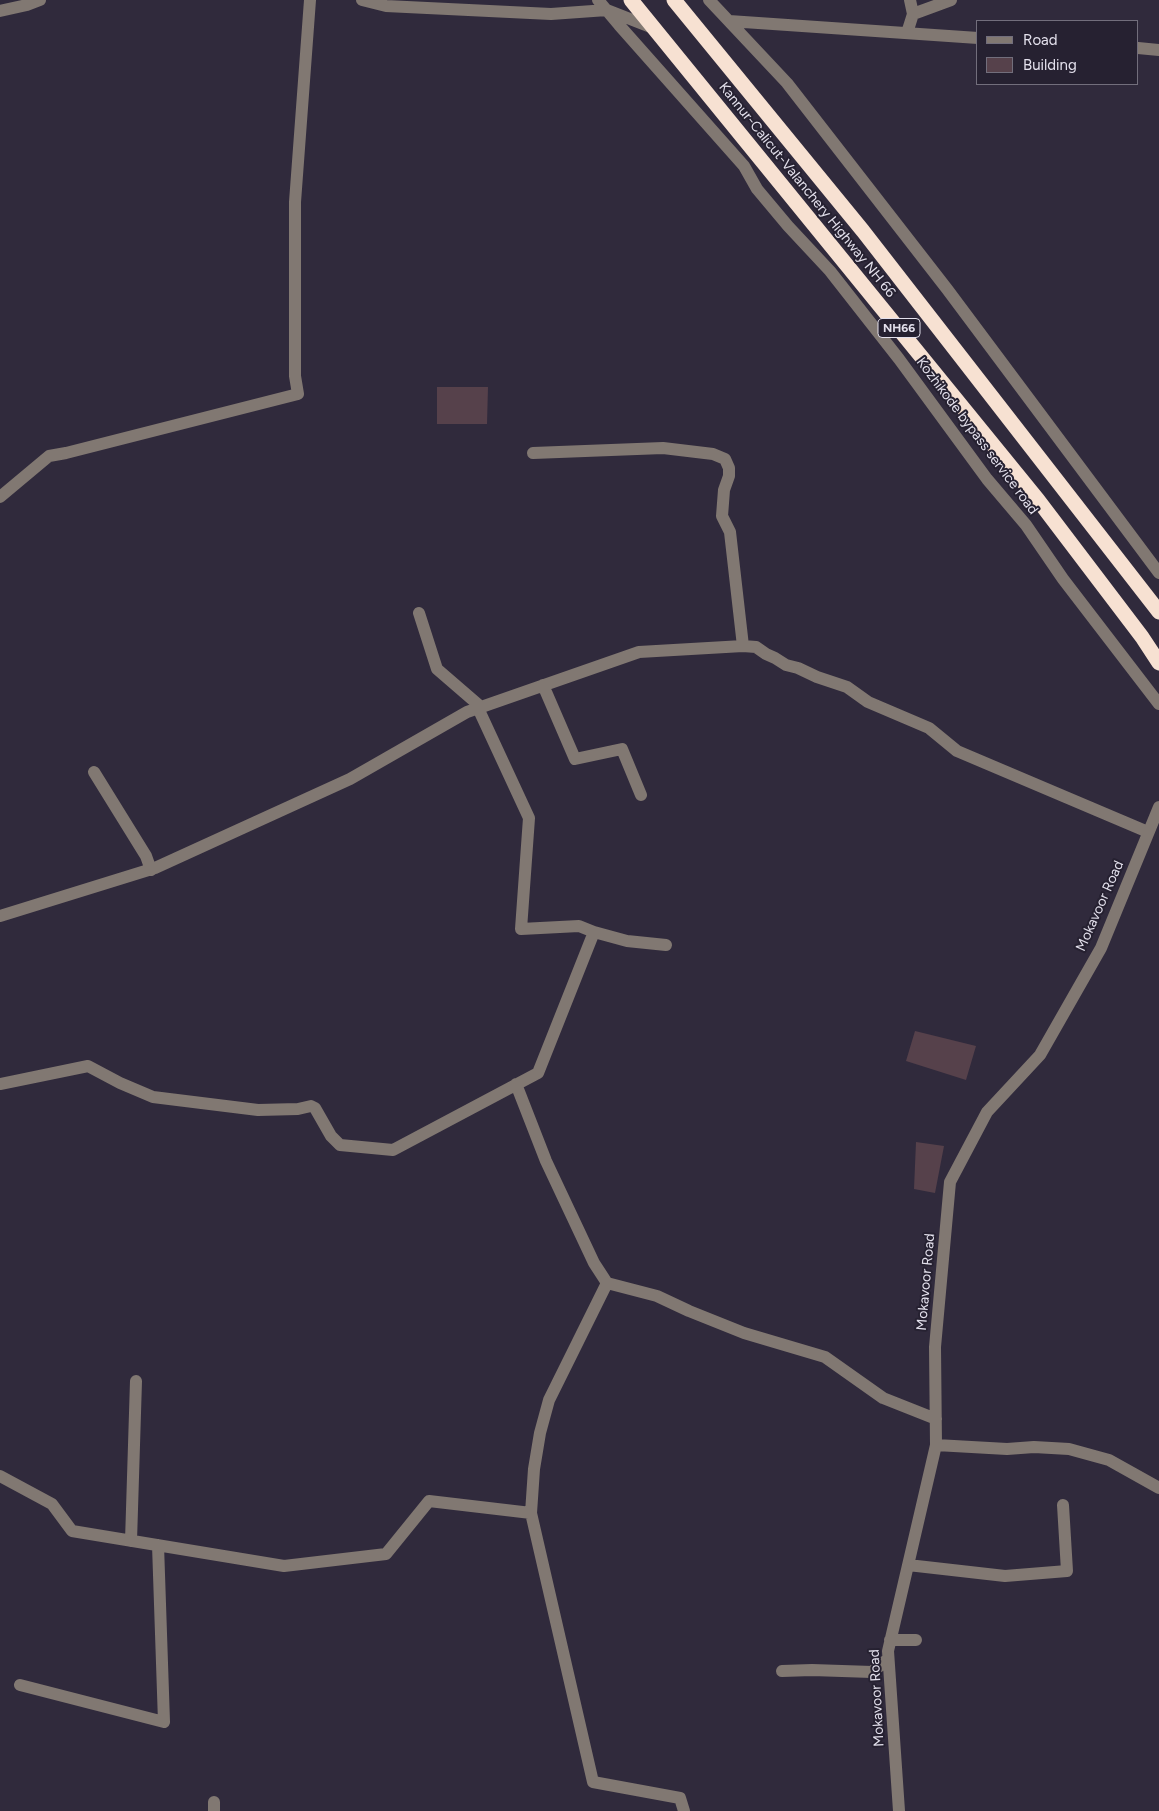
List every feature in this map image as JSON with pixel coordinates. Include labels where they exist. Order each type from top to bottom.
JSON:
[{"type":"highway","name":"Kannur-Calicut-Valanchery Highway NH 66","points":[[632,0],[1031,492],[1159,662]]},
{"type":"highway","points":[[674,0],[863,231],[1159,612]]},
{"type":"street","points":[[0,11],[40,0]]},
{"type":"street","points":[[0,497],[49,456],[202,420],[298,394],[295,376],[295,202],[310,0]]},
{"type":"street","points":[[362,0],[386,6],[551,14],[607,10],[653,28]]},
{"type":"street","points":[[598,0],[607,10]]},
{"type":"street","points":[[709,0],[787,83],[947,289],[1159,573]]},
{"type":"street","points":[[907,33],[913,14],[910,0]]},
{"type":"street","points":[[913,14],[951,0]]},
{"type":"street","name":"Kozhikode bypass service road","points":[[607,10],[744,166],[757,189],[830,271],[899,358],[987,479],[1026,525],[1064,579],[1159,704]]},
{"type":"street","points":[[729,21],[976,38]]},
{"type":"street","points":[[1139,48],[1159,50]]},
{"type":"street","points":[[533,453],[663,448],[713,454],[725,459],[729,468],[729,476],[723,498],[722,516],[730,532],[743,646]]},
{"type":"street","points":[[419,613],[437,669],[479,707],[529,818],[521,929],[579,926],[627,941],[666,946]]},
{"type":"street","points":[[0,916],[151,870],[350,778],[467,712],[639,652],[743,646],[756,647],[786,665],[798,668],[817,678],[847,687],[873,705],[929,728],[957,751],[1148,832]]},
{"type":"street","points":[[543,685],[575,759],[622,749],[640,795]]},
{"type":"street","points":[[94,772],[146,856],[151,870]]},
{"type":"street","name":"Mokavoor Road","points":[[899,1811],[888,1651],[936,1444],[935,1347],[950,1182],[987,1112],[1040,1055],[1100,948],[1159,807]]},
{"type":"street","points":[[0,1084],[88,1066],[153,1098],[258,1110],[298,1109],[311,1106],[316,1108],[331,1136],[340,1145],[394,1150],[538,1072],[594,932]]},
{"type":"street","points":[[516,1084],[546,1161],[594,1263],[607,1283],[658,1296],[689,1311],[744,1333],[825,1357],[883,1398],[936,1419]]},
{"type":"street","points":[[607,1283],[549,1400],[540,1433],[530,1513],[593,1782],[680,1798],[684,1811]]},
{"type":"street","points":[[131,1541],[136,1381]]},
{"type":"street","points":[[936,1444],[1007,1448],[1069,1448],[1109,1460],[1159,1488]]},
{"type":"street","points":[[0,1476],[52,1504],[72,1531],[284,1566],[386,1554],[430,1501],[530,1513]]},
{"type":"street","points":[[908,1565],[1005,1576],[1067,1571],[1063,1504]]},
{"type":"street","points":[[20,1685],[164,1722],[158,1545]]},
{"type":"street","points":[[890,1640],[916,1640]]},
{"type":"street","points":[[782,1671],[872,1672],[888,1659]]},
{"type":"building","points":[[437,387],[488,387],[487,424],[437,424]]},
{"type":"building","points":[[915,1031],[976,1046],[966,1080],[906,1061]]},
{"type":"building","points":[[916,1142],[944,1146],[935,1193],[914,1189]]}]
